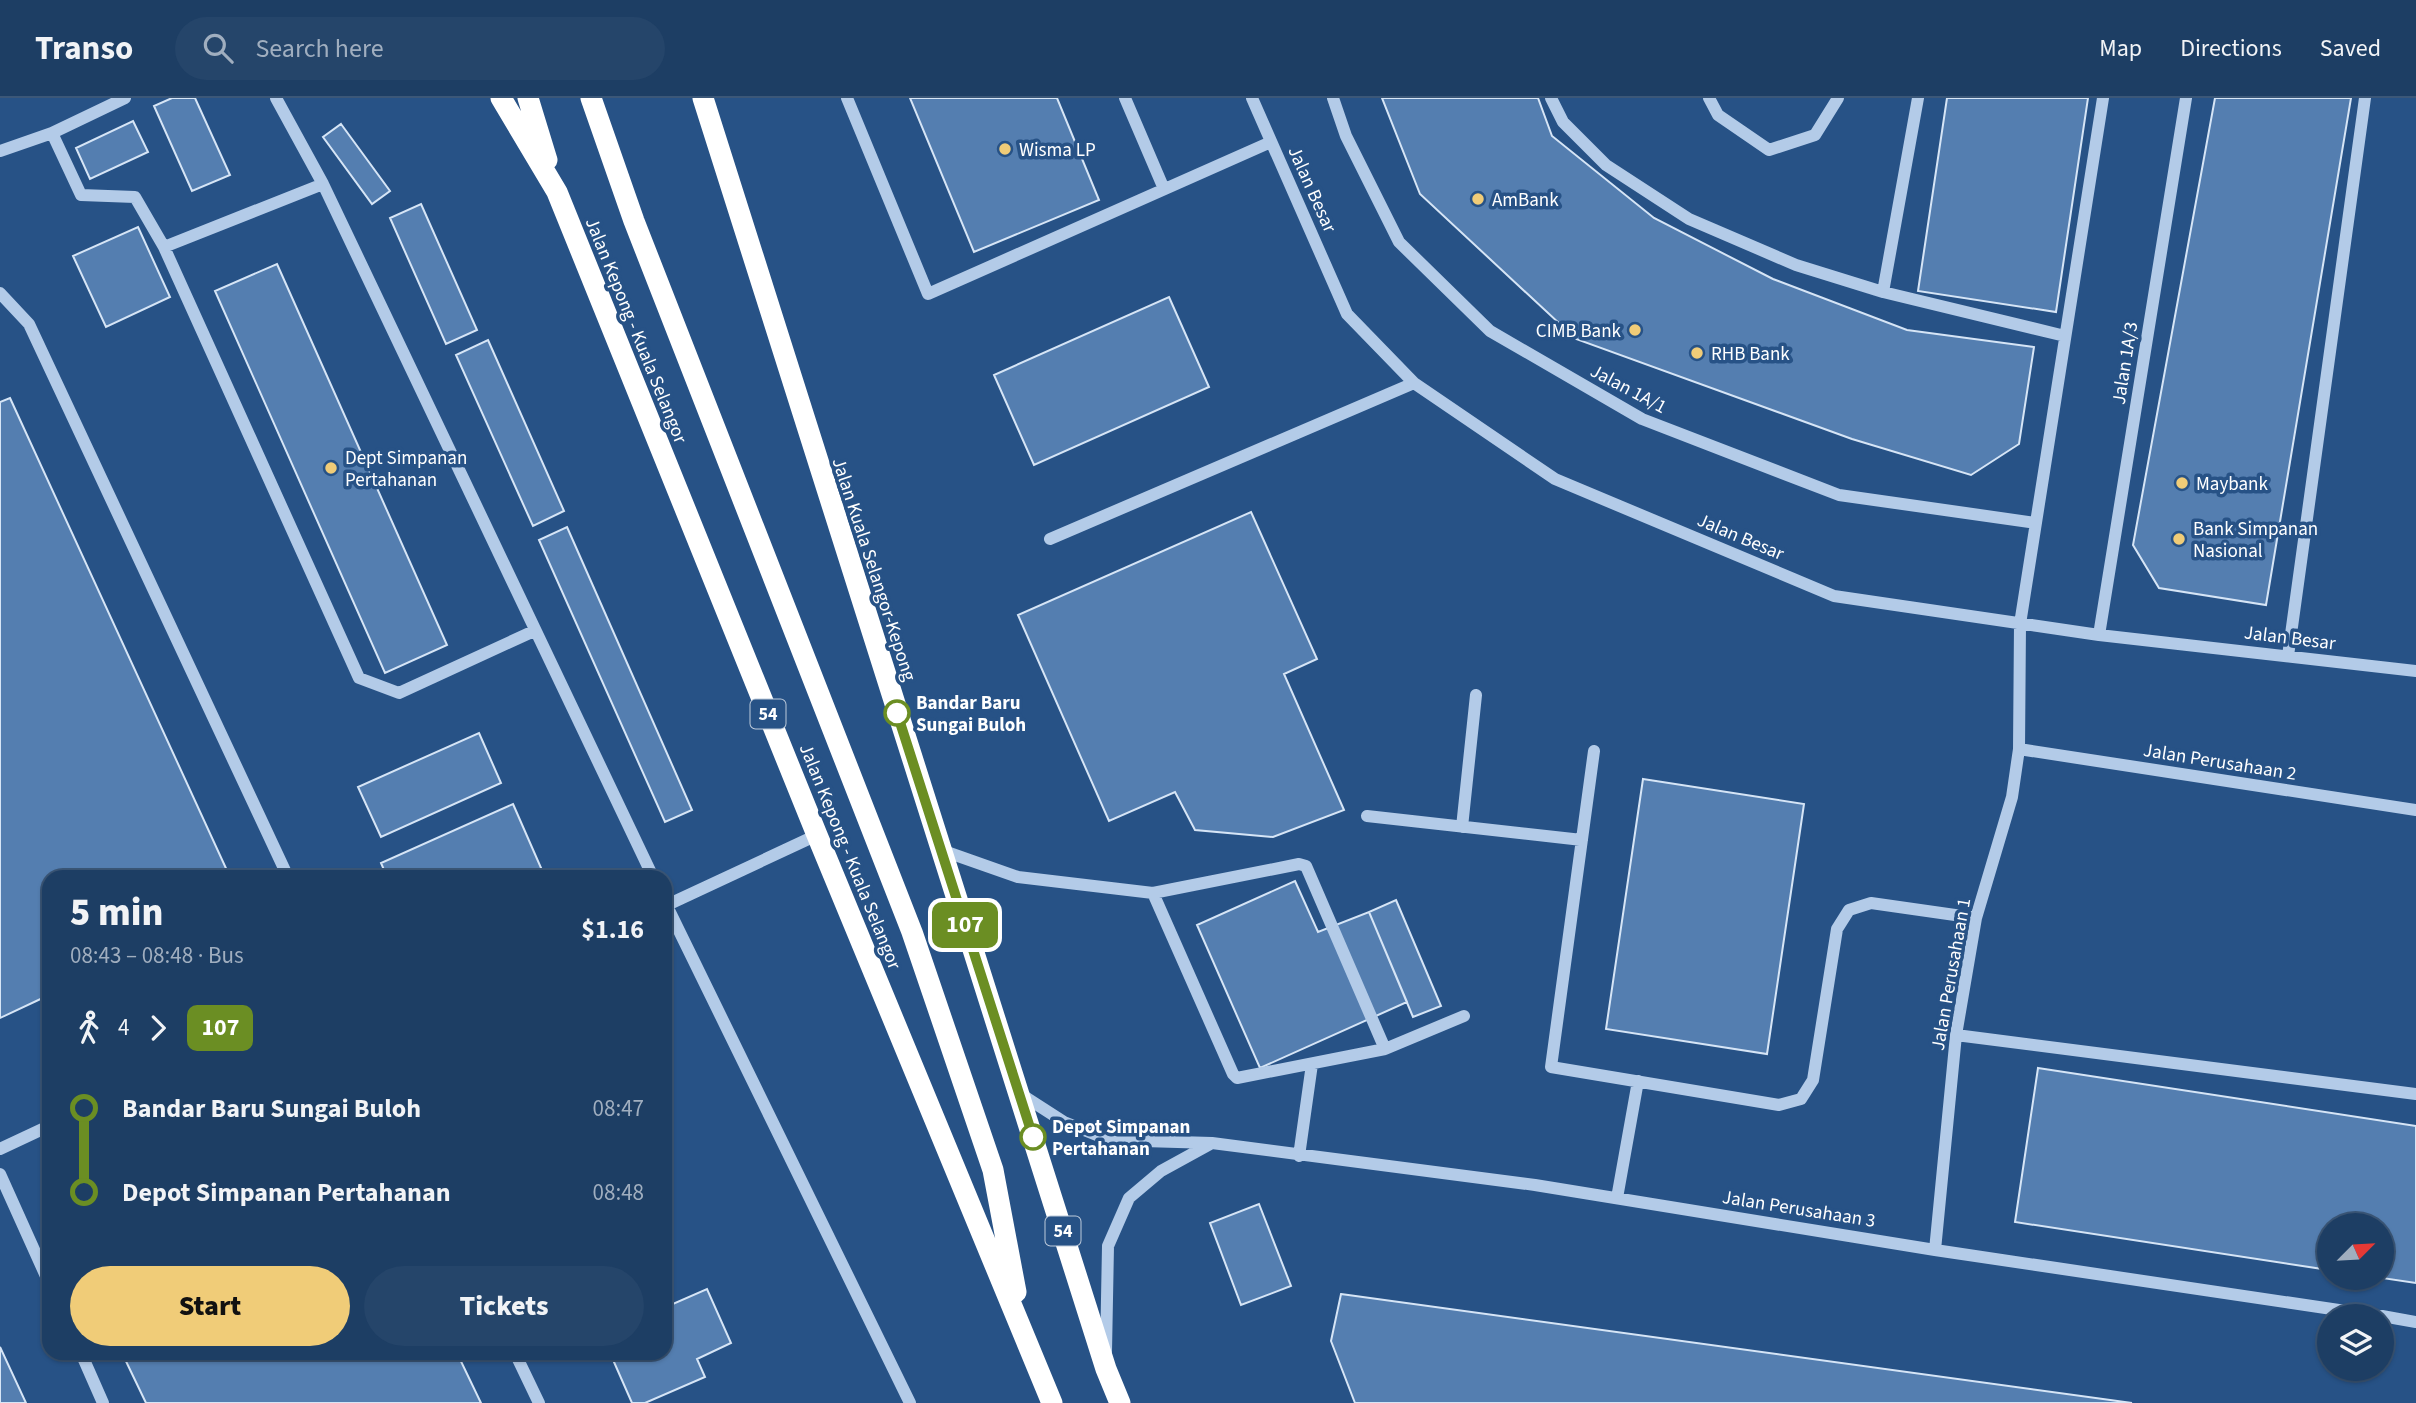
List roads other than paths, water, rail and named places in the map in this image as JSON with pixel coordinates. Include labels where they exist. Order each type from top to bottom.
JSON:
[{"type":"highway","name":"Jalan Kepong - Kuala Selangor","points":[[501,98],[557,192],[817,835],[1052,1403]]},
{"type":"highway","points":[[528,98],[557,192]]},
{"type":"highway","points":[[591,98],[634,221],[912,932],[993,1170],[1024,1335]]},
{"type":"highway","name":"Jalan Kuala Selangor-Kepong","points":[[703,98],[1019,1093]]},
{"type":"highway","name":"54","points":[[1019,1093],[1106,1369],[1121,1403]]},
{"type":"street","points":[[0,151],[52,133],[125,98]]},
{"type":"street","points":[[276,98],[323,184],[650,870]]},
{"type":"street","points":[[847,98],[928,293],[1272,142]]},
{"type":"street","points":[[1125,98],[1164,190]]},
{"type":"street","name":"Jalan Besar","points":[[1252,98],[1347,314],[1413,383],[1555,479],[1834,596],[2099,635],[2416,671]]},
{"type":"street","name":"Jalan 1A/1","points":[[1333,98],[1346,136],[1399,242],[1490,331],[1642,419],[1839,495],[2036,523]]},
{"type":"street","points":[[1551,98],[1563,122],[1606,165],[1689,219],[1796,265],[1883,292],[2065,337]]},
{"type":"street","points":[[1709,98],[1717,115],[1769,150],[1815,135],[1838,98]]},
{"type":"street","points":[[1883,292],[1918,98]]},
{"type":"street","points":[[2020,624],[2103,98]]},
{"type":"street","name":"Jalan 1A/3","points":[[2099,635],[2186,98]]},
{"type":"street","points":[[2288,656],[2365,98]]},
{"type":"street","points":[[52,133],[81,195],[135,197],[164,247],[359,678],[400,693],[534,631]]},
{"type":"street","points":[[164,247],[323,184]]},
{"type":"street","points":[[0,293],[29,324],[285,870]]},
{"type":"street","points":[[1050,539],[1413,383]]},
{"type":"street","name":"Jalan Perusahaan 1","points":[[1934,1250],[1956,1035],[1976,918],[2012,797],[2019,749],[2020,624]]},
{"type":"street","points":[[1462,827],[1476,695]]},
{"type":"street","name":"Jalan Perusahaan 2","points":[[2019,749],[2416,810]]},
{"type":"street","points":[[1594,751],[1551,1067],[1779,1105],[1801,1100],[1814,1080],[1838,929],[1849,910],[1871,903],[1976,918]]},
{"type":"street","points":[[1367,816],[1582,840]]},
{"type":"street","points":[[672,901],[817,835]]},
{"type":"street","points":[[940,850],[1018,877],[1153,892],[1299,864],[1306,866],[1385,1049]]},
{"type":"street","points":[[1153,892],[1237,1078],[1385,1049],[1464,1016]]},
{"type":"street","points":[[672,916],[910,1403]]},
{"type":"street","points":[[1956,1035],[2416,1094]]},
{"type":"street","points":[[1299,1156],[1312,1064]]},
{"type":"street","points":[[1617,1198],[1638,1081]]},
{"type":"street","name":"Jalan Perusahaan 3","points":[[1019,1093],[1064,1122],[1109,1140],[1212,1143],[1535,1185],[1934,1250],[2317,1307]]},
{"type":"street","points":[[0,1149],[42,1129]]},
{"type":"street","points":[[1106,1369],[1108,1246],[1129,1198],[1161,1171],[1212,1143]]},
{"type":"street","points":[[0,1174],[42,1267]]},
{"type":"street","name":"Jalan Perusahaan 3","points":[[2394,1318],[2416,1322]]},
{"type":"street","points":[[84,1360],[103,1403]]},
{"type":"street","points":[[518,1360],[539,1403]]},
{"type":"place","name":"Wisma LP","points":[[1005,149]]},
{"type":"place","name":"AmBank","points":[[1478,199]]},
{"type":"place","name":"CIMB Bank","points":[[1635,330]]},
{"type":"place","name":"RHB Bank","points":[[1697,353]]},
{"type":"place","name":"Dept Simpanan Pertahanan","points":[[331,468]]},
{"type":"place","name":"Maybank","points":[[2182,483]]},
{"type":"place","name":"Bank Simpanan Nasional","points":[[2179,539]]},
{"type":"place","name":"Bandar Baru Sungai Buloh","points":[[897,713]]},
{"type":"place","name":"Depot Simpanan Pertahanan","points":[[1033,1137]]}]
